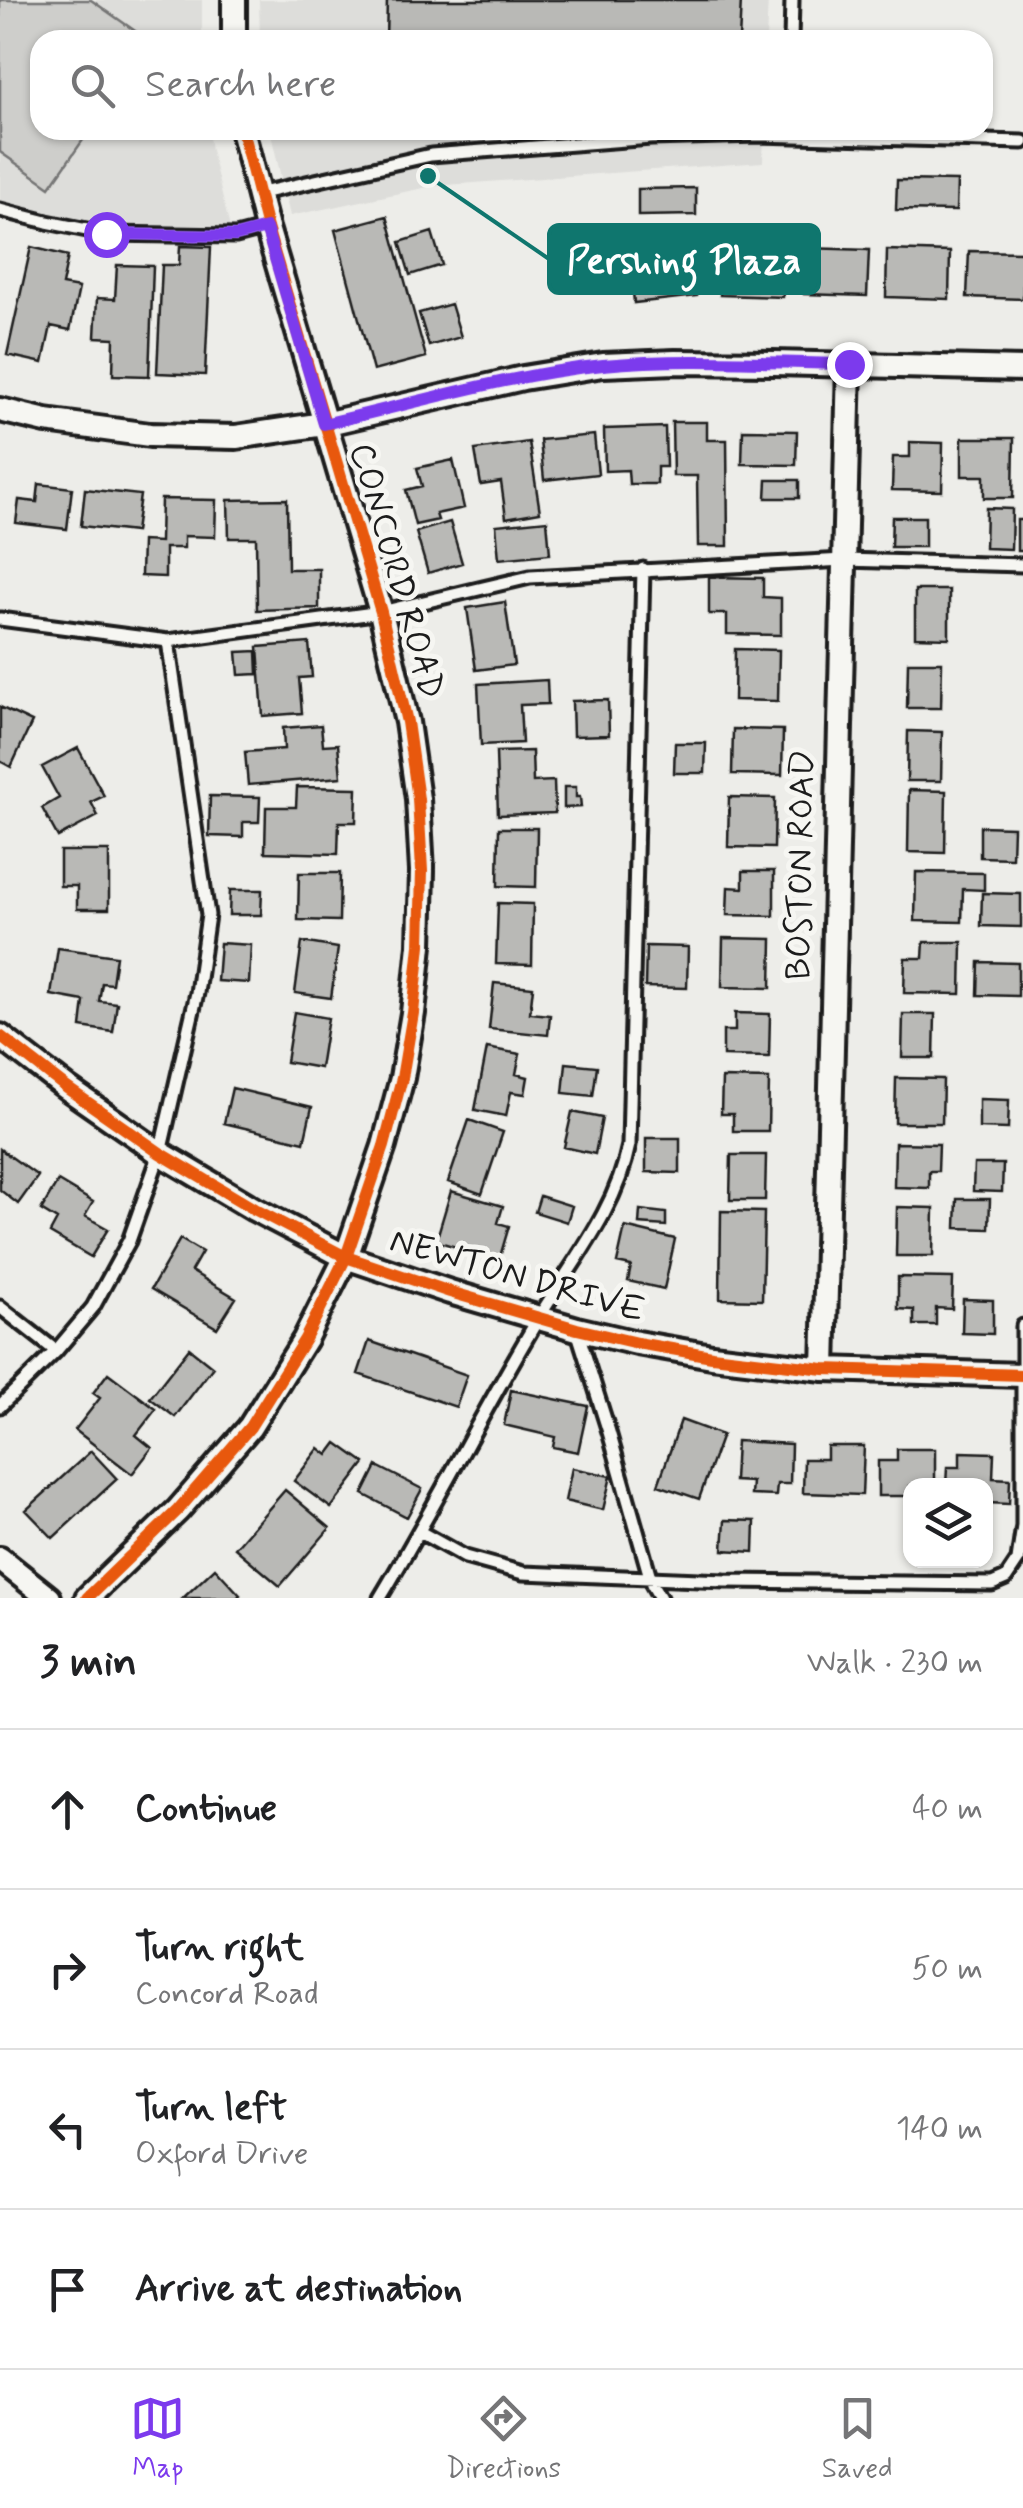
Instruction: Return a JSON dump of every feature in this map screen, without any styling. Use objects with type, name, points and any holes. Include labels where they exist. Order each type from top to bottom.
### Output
[{"type":"street","points":[[234,0],[234,30]]},
{"type":"street","name":"CONCORD ROAD","points":[[88,1598],[178,1510],[250,1426],[306,1338],[346,1257],[384,1146],[402,1078],[420,945],[422,871],[408,722],[382,612],[266,228],[244,140]]},
{"type":"street","points":[[0,410],[46,421],[150,435],[236,437],[324,424],[523,378],[602,365],[675,362],[1023,369]]},
{"type":"street","name":"BOSTON ROAD","points":[[824,1369],[849,364]]},
{"type":"street","name":"NEWTON DRIVE","points":[[0,1036],[66,1088],[160,1153],[254,1209],[346,1257],[538,1320],[637,1344],[824,1369],[1022,1375]]},
{"type":"street","points":[[0,1559],[49,1598]]},
{"type":"lane","points":[[791,30],[792,0]]},
{"type":"lane","points":[[257,194],[431,156],[627,140]]},
{"type":"lane","points":[[971,140],[1023,142]]},
{"type":"lane","points":[[0,210],[106,234],[236,236],[266,228]]},
{"type":"lane","points":[[0,618],[168,641],[382,612],[530,577],[844,560],[1023,565]]},
{"type":"lane","points":[[380,1598],[538,1320],[604,1217],[624,1172],[629,1145],[643,570]]},
{"type":"lane","points":[[0,1406],[56,1352],[93,1307],[129,1241],[160,1153],[197,994],[208,915],[168,641]]},
{"type":"lane","points":[[0,1307],[56,1352]]},
{"type":"lane","points":[[420,1532],[465,1557],[523,1573],[725,1581],[992,1584],[1006,1578],[1018,1560],[1022,1526],[1023,1326]]},
{"type":"lane","points":[[577,1329],[650,1577],[660,1598]]},
{"type":"shaded area","points":[[0,0],[202,0],[202,30],[30,30],[30,140],[210,140],[230,228],[122,229],[0,200]]},
{"type":"shaded area","points":[[0,0],[91,0],[134,30],[30,30],[30,140],[83,140],[50,187],[0,152]]},
{"type":"shaded area","points":[[259,0],[768,0],[766,30],[260,30]]},
{"type":"shaded area","points":[[272,140],[764,140],[763,162],[433,186],[290,216]]},
{"type":"building","points":[[387,0],[741,0],[740,30],[386,30]]},
{"type":"building","points":[[897,180],[957,181],[956,211],[896,210]]},
{"type":"building","points":[[696,188],[696,215],[638,216],[638,189]]},
{"type":"building","points":[[387,216],[426,357],[373,371],[335,230]]},
{"type":"building","points":[[432,232],[442,265],[410,275],[400,242]]},
{"type":"building","points":[[180,246],[211,247],[205,375],[157,373],[162,265],[179,265]]},
{"type":"building","points":[[31,247],[68,256],[62,285],[79,288],[70,330],[51,326],[43,363],[7,355]]},
{"type":"building","points":[[806,248],[869,250],[867,296],[804,294]]},
{"type":"building","points":[[721,249],[785,251],[783,297],[720,295]]},
{"type":"building","points":[[692,250],[697,296],[634,303],[630,256]]},
{"type":"building","points":[[887,250],[950,252],[949,299],[886,297]]},
{"type":"building","points":[[969,251],[1023,252],[1023,299],[967,297]]},
{"type":"building","points":[[117,265],[153,266],[149,376],[113,375],[114,338],[95,337],[97,298],[115,299]]},
{"type":"building","points":[[451,304],[461,337],[429,346],[419,313]]},
{"type":"building","points":[[672,422],[707,422],[707,440],[727,440],[728,546],[698,546],[697,476],[673,476]]},
{"type":"building","points":[[665,427],[666,467],[657,467],[657,484],[629,484],[628,470],[605,471],[604,429]]},
{"type":"building","points":[[743,430],[797,431],[796,465],[742,464]]},
{"type":"building","points":[[594,435],[598,474],[544,480],[540,440]]},
{"type":"building","points":[[962,438],[1014,438],[1013,498],[984,498],[984,476],[962,476]]},
{"type":"building","points":[[529,442],[540,512],[506,518],[501,482],[481,485],[475,450]]},
{"type":"building","points":[[910,442],[943,443],[942,491],[892,490],[893,457],[910,457]]},
{"type":"building","points":[[453,460],[464,508],[436,514],[438,520],[415,525],[406,490],[422,486],[417,468]]},
{"type":"building","points":[[767,480],[799,480],[799,498],[766,498]]},
{"type":"building","points":[[39,484],[72,488],[67,529],[16,523],[19,500],[37,502]]},
{"type":"building","points":[[85,489],[140,495],[135,532],[81,526]]},
{"type":"building","points":[[161,499],[216,500],[215,537],[184,536],[184,548],[165,548],[165,577],[141,576],[142,541],[160,542]]},
{"type":"building","points":[[287,499],[288,569],[319,569],[319,608],[257,610],[256,538],[229,538],[228,500]]},
{"type":"building","points":[[986,508],[1012,509],[1011,549],[985,548]]},
{"type":"building","points":[[892,517],[925,517],[925,547],[891,547]]},
{"type":"building","points":[[547,520],[550,554],[499,559],[496,525]]},
{"type":"building","points":[[1017,520],[1023,520],[1023,551],[1017,551]]},
{"type":"building","points":[[450,522],[462,563],[428,573],[416,532]]},
{"type":"building","points":[[709,577],[763,578],[763,597],[781,598],[781,635],[727,634],[727,614],[709,614]]},
{"type":"building","points":[[915,590],[949,590],[949,638],[915,637]]},
{"type":"building","points":[[505,602],[514,665],[476,670],[467,608]]},
{"type":"building","points":[[309,643],[312,677],[299,678],[302,713],[263,716],[258,647]]},
{"type":"building","points":[[735,649],[779,650],[778,701],[734,700]]},
{"type":"building","points":[[257,651],[258,674],[239,675],[237,652]]},
{"type":"building","points":[[908,662],[942,662],[941,708],[907,708]]},
{"type":"building","points":[[547,680],[548,704],[520,705],[522,743],[481,745],[478,684]]},
{"type":"building","points":[[608,700],[609,735],[573,736],[572,701]]},
{"type":"building","points":[[0,707],[32,722],[11,767],[0,761]]},
{"type":"building","points":[[321,725],[323,745],[338,744],[341,777],[248,785],[245,752],[284,749],[283,728]]},
{"type":"building","points":[[733,729],[783,730],[782,775],[732,774]]},
{"type":"building","points":[[908,731],[942,732],[941,781],[907,781]]},
{"type":"building","points":[[675,743],[706,743],[705,773],[674,773]]},
{"type":"building","points":[[78,748],[104,796],[91,802],[98,816],[58,837],[42,808],[59,798],[42,767]]},
{"type":"building","points":[[532,751],[533,782],[554,781],[555,813],[498,815],[496,752]]},
{"type":"building","points":[[297,787],[357,788],[356,822],[339,822],[338,854],[265,852],[266,807],[296,807]]},
{"type":"building","points":[[564,787],[576,787],[581,807],[564,808]]},
{"type":"building","points":[[909,790],[946,791],[945,853],[908,852]]},
{"type":"building","points":[[210,796],[260,797],[259,822],[243,822],[243,837],[209,836]]},
{"type":"building","points":[[729,797],[775,798],[774,848],[728,847]]},
{"type":"building","points":[[980,826],[1013,827],[1012,858],[980,857]]},
{"type":"building","points":[[499,828],[537,828],[536,887],[498,886]]},
{"type":"building","points":[[60,851],[109,851],[109,909],[77,909],[77,886],[60,886]]},
{"type":"building","points":[[743,871],[774,871],[774,916],[727,915],[728,887],[743,888]]},
{"type":"building","points":[[916,872],[984,873],[984,890],[963,889],[962,922],[915,921]]},
{"type":"building","points":[[299,873],[340,873],[339,921],[298,920]]},
{"type":"building","points":[[230,890],[262,890],[261,915],[229,915]]},
{"type":"building","points":[[982,893],[1021,894],[1021,927],[981,926]]},
{"type":"building","points":[[498,903],[533,904],[532,965],[496,964]]},
{"type":"building","points":[[723,938],[772,939],[771,988],[722,987]]},
{"type":"building","points":[[302,942],[338,948],[331,998],[295,993]]},
{"type":"building","points":[[924,942],[962,942],[961,994],[904,993],[905,958],[923,958]]},
{"type":"building","points":[[220,943],[251,945],[249,983],[217,981]]},
{"type":"building","points":[[646,946],[688,947],[687,988],[645,987]]},
{"type":"building","points":[[58,948],[116,956],[112,984],[102,983],[99,1001],[117,1003],[113,1032],[81,1027],[84,1001],[51,995]]},
{"type":"building","points":[[979,962],[1018,963],[1018,996],[978,995]]},
{"type":"building","points":[[494,983],[533,987],[530,1013],[550,1015],[548,1035],[489,1029]]},
{"type":"building","points":[[294,1012],[328,1018],[320,1068],[286,1062]]},
{"type":"building","points":[[735,1013],[770,1014],[769,1057],[723,1056],[723,1031],[735,1031]]},
{"type":"building","points":[[903,1014],[935,1014],[934,1058],[902,1058]]},
{"type":"building","points":[[487,1048],[520,1054],[516,1074],[528,1077],[525,1094],[511,1092],[506,1116],[475,1110]]},
{"type":"building","points":[[566,1063],[597,1066],[593,1096],[563,1093]]},
{"type":"building","points":[[722,1078],[769,1079],[768,1131],[733,1131],[733,1114],[721,1114]]},
{"type":"building","points":[[896,1078],[943,1079],[942,1123],[895,1123]]},
{"type":"building","points":[[232,1088],[312,1107],[304,1142],[224,1123]]},
{"type":"building","points":[[979,1099],[1009,1100],[1008,1129],[979,1128]]},
{"type":"building","points":[[572,1112],[602,1118],[595,1154],[564,1147]]},
{"type":"building","points":[[469,1120],[503,1132],[482,1194],[448,1182]]},
{"type":"building","points":[[646,1138],[680,1138],[680,1173],[646,1172]]},
{"type":"building","points":[[895,1143],[939,1144],[938,1171],[929,1171],[929,1188],[894,1187]]},
{"type":"building","points":[[0,1149],[38,1176],[18,1204],[0,1190]]},
{"type":"building","points":[[731,1155],[766,1155],[765,1200],[730,1200]]},
{"type":"building","points":[[974,1164],[1003,1164],[1002,1192],[973,1191]]},
{"type":"building","points":[[58,1181],[93,1202],[85,1216],[108,1229],[91,1257],[50,1233],[57,1220],[41,1210]]},
{"type":"building","points":[[451,1191],[503,1206],[498,1223],[509,1226],[499,1260],[436,1241]]},
{"type":"building","points":[[540,1196],[572,1206],[567,1222],[535,1212]]},
{"type":"building","points":[[957,1199],[990,1199],[989,1229],[956,1228]]},
{"type":"building","points":[[897,1207],[934,1208],[933,1256],[896,1256]]},
{"type":"building","points":[[640,1210],[666,1213],[666,1226],[639,1224]]},
{"type":"building","points":[[721,1211],[764,1212],[762,1300],[720,1299]]},
{"type":"building","points":[[625,1227],[675,1239],[664,1289],[628,1281],[631,1266],[617,1263]]},
{"type":"building","points":[[180,1239],[202,1252],[191,1271],[236,1298],[217,1328],[151,1289]]},
{"type":"building","points":[[898,1277],[953,1278],[952,1309],[936,1308],[936,1325],[914,1325],[914,1310],[898,1309]]},
{"type":"building","points":[[963,1299],[993,1300],[993,1334],[962,1333]]},
{"type":"building","points":[[369,1341],[467,1375],[456,1407],[358,1374]]},
{"type":"building","points":[[189,1348],[213,1367],[175,1417],[150,1398]]},
{"type":"building","points":[[108,1373],[156,1409],[136,1435],[152,1448],[132,1474],[75,1430],[100,1398],[93,1393]]},
{"type":"building","points":[[511,1390],[588,1406],[578,1452],[553,1447],[555,1437],[504,1425]]},
{"type":"building","points":[[681,1420],[722,1435],[699,1499],[658,1485]]},
{"type":"building","points":[[736,1441],[791,1444],[790,1484],[777,1484],[776,1496],[751,1495],[752,1482],[734,1481]]},
{"type":"building","points":[[337,1443],[365,1463],[331,1508],[294,1481],[319,1448],[328,1455]]},
{"type":"building","points":[[827,1446],[864,1446],[862,1495],[803,1493],[804,1459],[827,1459]]},
{"type":"building","points":[[897,1449],[935,1449],[935,1478],[903,1478],[903,1496],[878,1496],[878,1461],[897,1461]]},
{"type":"building","points":[[91,1451],[117,1479],[53,1538],[26,1510]]},
{"type":"building","points":[[960,1452],[994,1453],[993,1478],[946,1478],[947,1467],[960,1467]]},
{"type":"building","points":[[377,1466],[422,1489],[407,1517],[363,1494]]},
{"type":"building","points":[[572,1468],[611,1476],[603,1510],[565,1501]]},
{"type":"building","points":[[993,1478],[1010,1479],[1009,1504],[993,1503]]},
{"type":"building","points":[[285,1490],[330,1528],[280,1586],[235,1548]]},
{"type":"building","points":[[725,1520],[755,1521],[754,1552],[723,1550]]},
{"type":"building","points":[[215,1568],[240,1595],[237,1598],[183,1598]]},
{"type":"cycle path","points":[[87,1598],[178,1510],[250,1427],[305,1339],[346,1257],[384,1146],[402,1078],[413,1013],[422,871],[418,799],[407,722],[381,612],[245,140]]},
{"type":"cycle path","points":[[0,1036],[160,1153],[254,1209],[346,1257],[450,1292],[577,1329],[712,1356],[824,1369],[1023,1375]]},
{"type":"place","name":"Pershing Plaza","points":[[428,176]]},
{"type":"route","points":[[106,234],[236,236],[266,228],[324,424],[523,378],[602,365],[849,364]]}]
